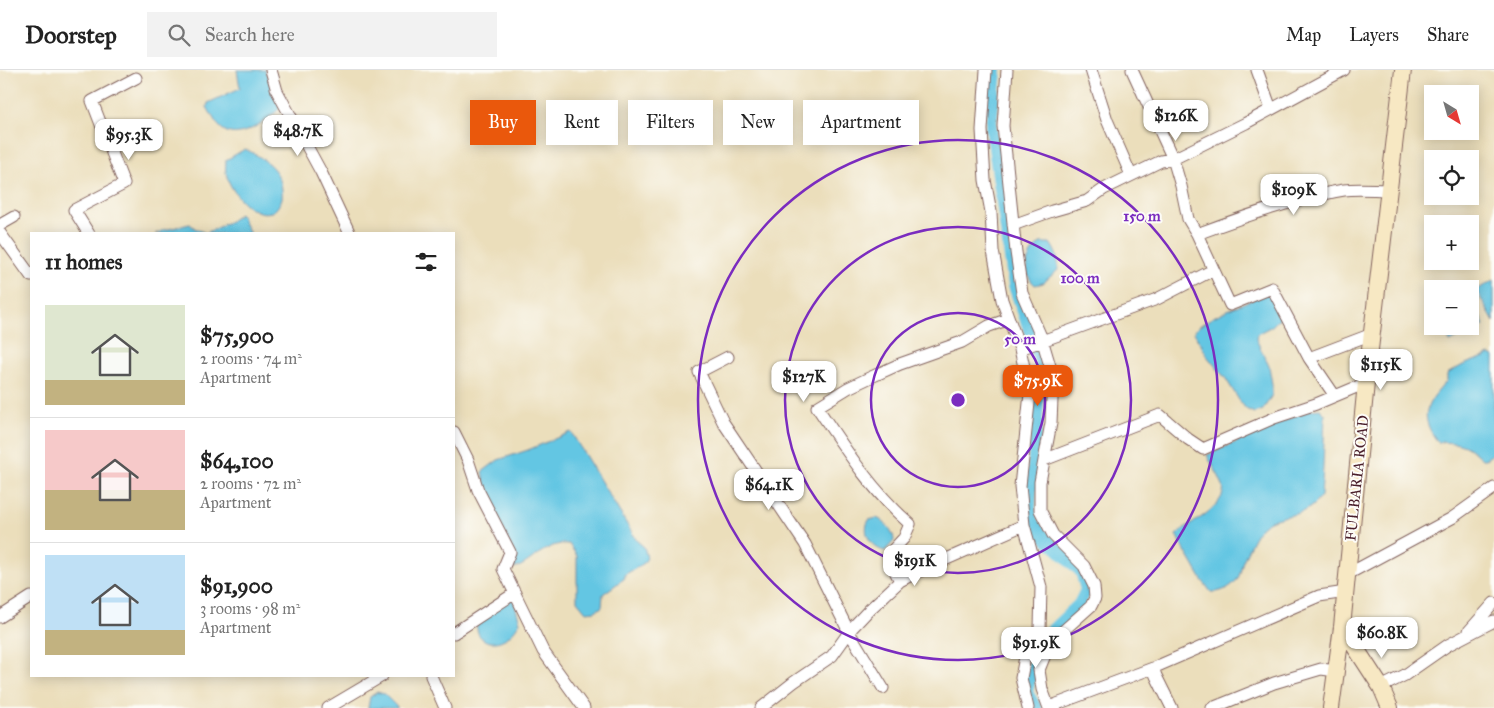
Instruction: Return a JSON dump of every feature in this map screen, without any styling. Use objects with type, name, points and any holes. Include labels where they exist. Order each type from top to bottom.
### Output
[{"type":"main road","name":"FULBARIA ROAD","points":[[1331,708],[1346,592],[1366,383],[1403,70]]},
{"type":"main road","points":[[1342,627],[1381,687],[1390,708]]},
{"type":"street","points":[[271,70],[277,91],[321,172],[349,232]]},
{"type":"street","points":[[986,70],[982,130],[985,180],[991,212],[994,259],[1002,300],[1020,349],[1030,394],[1020,486],[1024,524],[1041,588],[1040,629],[1027,646],[1021,678],[1028,708]]},
{"type":"street","points":[[1007,70],[1003,126],[1022,293],[1043,341],[1053,376],[1051,423],[1040,482],[1040,510],[1053,535],[1087,571],[1094,586],[1094,598],[1091,606],[1063,631],[1047,650],[1039,670],[1042,689],[1049,707],[1153,668],[1319,596],[1346,592]]},
{"type":"street","points":[[1091,70],[1107,120],[1131,175]]},
{"type":"street","points":[[1132,70],[1172,159],[1181,186],[1188,219],[1197,234],[1230,305],[1272,288],[1309,358],[1335,396]]},
{"type":"street","points":[[1257,70],[1271,109]]},
{"type":"street","points":[[1013,225],[1087,201],[1104,189],[1131,175],[1172,159],[1344,70]]},
{"type":"street","points":[[88,232],[74,210],[124,184],[92,101],[136,78]]},
{"type":"street","points":[[1197,234],[1297,202],[1345,190],[1390,190]]},
{"type":"street","points":[[0,225],[14,217]]},
{"type":"street","points":[[0,233],[30,275]]},
{"type":"street","points":[[1020,349],[1157,299],[1213,270]]},
{"type":"street","points":[[900,581],[889,554],[904,538],[910,524],[882,497],[858,468],[817,407],[869,378],[900,364],[962,342],[989,326],[1009,319]]},
{"type":"street","points":[[1309,358],[1372,334]]},
{"type":"street","points":[[728,357],[699,372],[723,422],[805,544],[849,632],[883,688]]},
{"type":"street","points":[[1044,460],[1160,415],[1203,449],[1274,418],[1366,383]]},
{"type":"street","points":[[455,434],[468,460],[478,490],[510,552],[503,569],[543,651],[584,708]]},
{"type":"street","points":[[1348,574],[1452,518],[1494,488]]},
{"type":"street","points":[[761,708],[832,656],[849,632],[900,581],[1024,524]]},
{"type":"street","points":[[455,630],[515,594]]},
{"type":"street","points":[[0,616],[30,598]]},
{"type":"street","points":[[1467,634],[1494,603]]},
{"type":"street","points":[[1381,687],[1405,676],[1448,644],[1494,621]]},
{"type":"street","points":[[1153,668],[1172,708]]},
{"type":"street","points":[[1212,708],[1274,683],[1322,669],[1336,671]]},
{"type":"street","points":[[328,708],[380,677]]},
{"type":"street","points":[[432,677],[445,708]]},
{"type":"water","points":[[237,70],[265,70],[280,108],[255,127],[240,133],[233,133],[220,128],[207,107],[208,103],[240,88]]},
{"type":"water","points":[[245,149],[264,160],[278,176],[281,183],[282,198],[273,211],[263,213],[256,211],[242,201],[231,186],[226,169],[226,160]]},
{"type":"water","points":[[240,214],[249,232],[208,232]]},
{"type":"water","points":[[190,224],[204,232],[160,232]]},
{"type":"water","points":[[1040,243],[1050,243],[1052,246],[1057,259],[1058,270],[1043,283],[1035,285],[1030,280],[1027,263]]},
{"type":"water","points":[[1494,280],[1494,322],[1479,295],[1479,288]]},
{"type":"water","points":[[1270,292],[1280,318],[1272,326],[1257,334],[1256,339],[1269,366],[1272,395],[1263,410],[1254,413],[1246,409],[1239,400],[1226,379],[1207,356],[1194,332],[1217,315]]},
{"type":"water","points":[[1479,313],[1484,325],[1479,328]]},
{"type":"water","points":[[1447,335],[1464,335],[1450,342]]},
{"type":"water","points":[[1490,355],[1494,357],[1494,453],[1486,459],[1482,459],[1462,445],[1438,442],[1432,433],[1426,417],[1427,410],[1434,396],[1447,381],[1447,374],[1463,365]]},
{"type":"water","points":[[1320,409],[1325,414],[1321,496],[1306,510],[1272,520],[1265,524],[1252,541],[1237,580],[1223,590],[1211,592],[1176,535],[1214,507],[1223,493],[1222,482],[1207,455],[1309,410]]},
{"type":"water","points":[[571,432],[637,541],[644,547],[647,558],[643,564],[624,575],[625,578],[603,594],[602,607],[595,611],[586,612],[577,601],[577,556],[569,544],[559,544],[550,547],[521,566],[514,569],[506,569],[509,561],[499,521],[482,472],[498,460]]},
{"type":"water","points":[[877,518],[889,527],[894,537],[894,541],[885,551],[876,547],[867,535],[866,530],[869,520]]},
{"type":"water","points":[[513,598],[520,622],[515,629],[511,634],[499,641],[493,642],[482,639],[477,629],[477,622]]},
{"type":"water","points":[[377,692],[384,694],[398,708],[368,708],[370,697]]},
{"type":"waterway","points":[[996,70],[991,127],[1014,286],[1041,364],[1030,508],[1032,521],[1044,536],[1081,572],[1086,590],[1079,604],[1040,641],[1027,692],[1036,708]]}]
